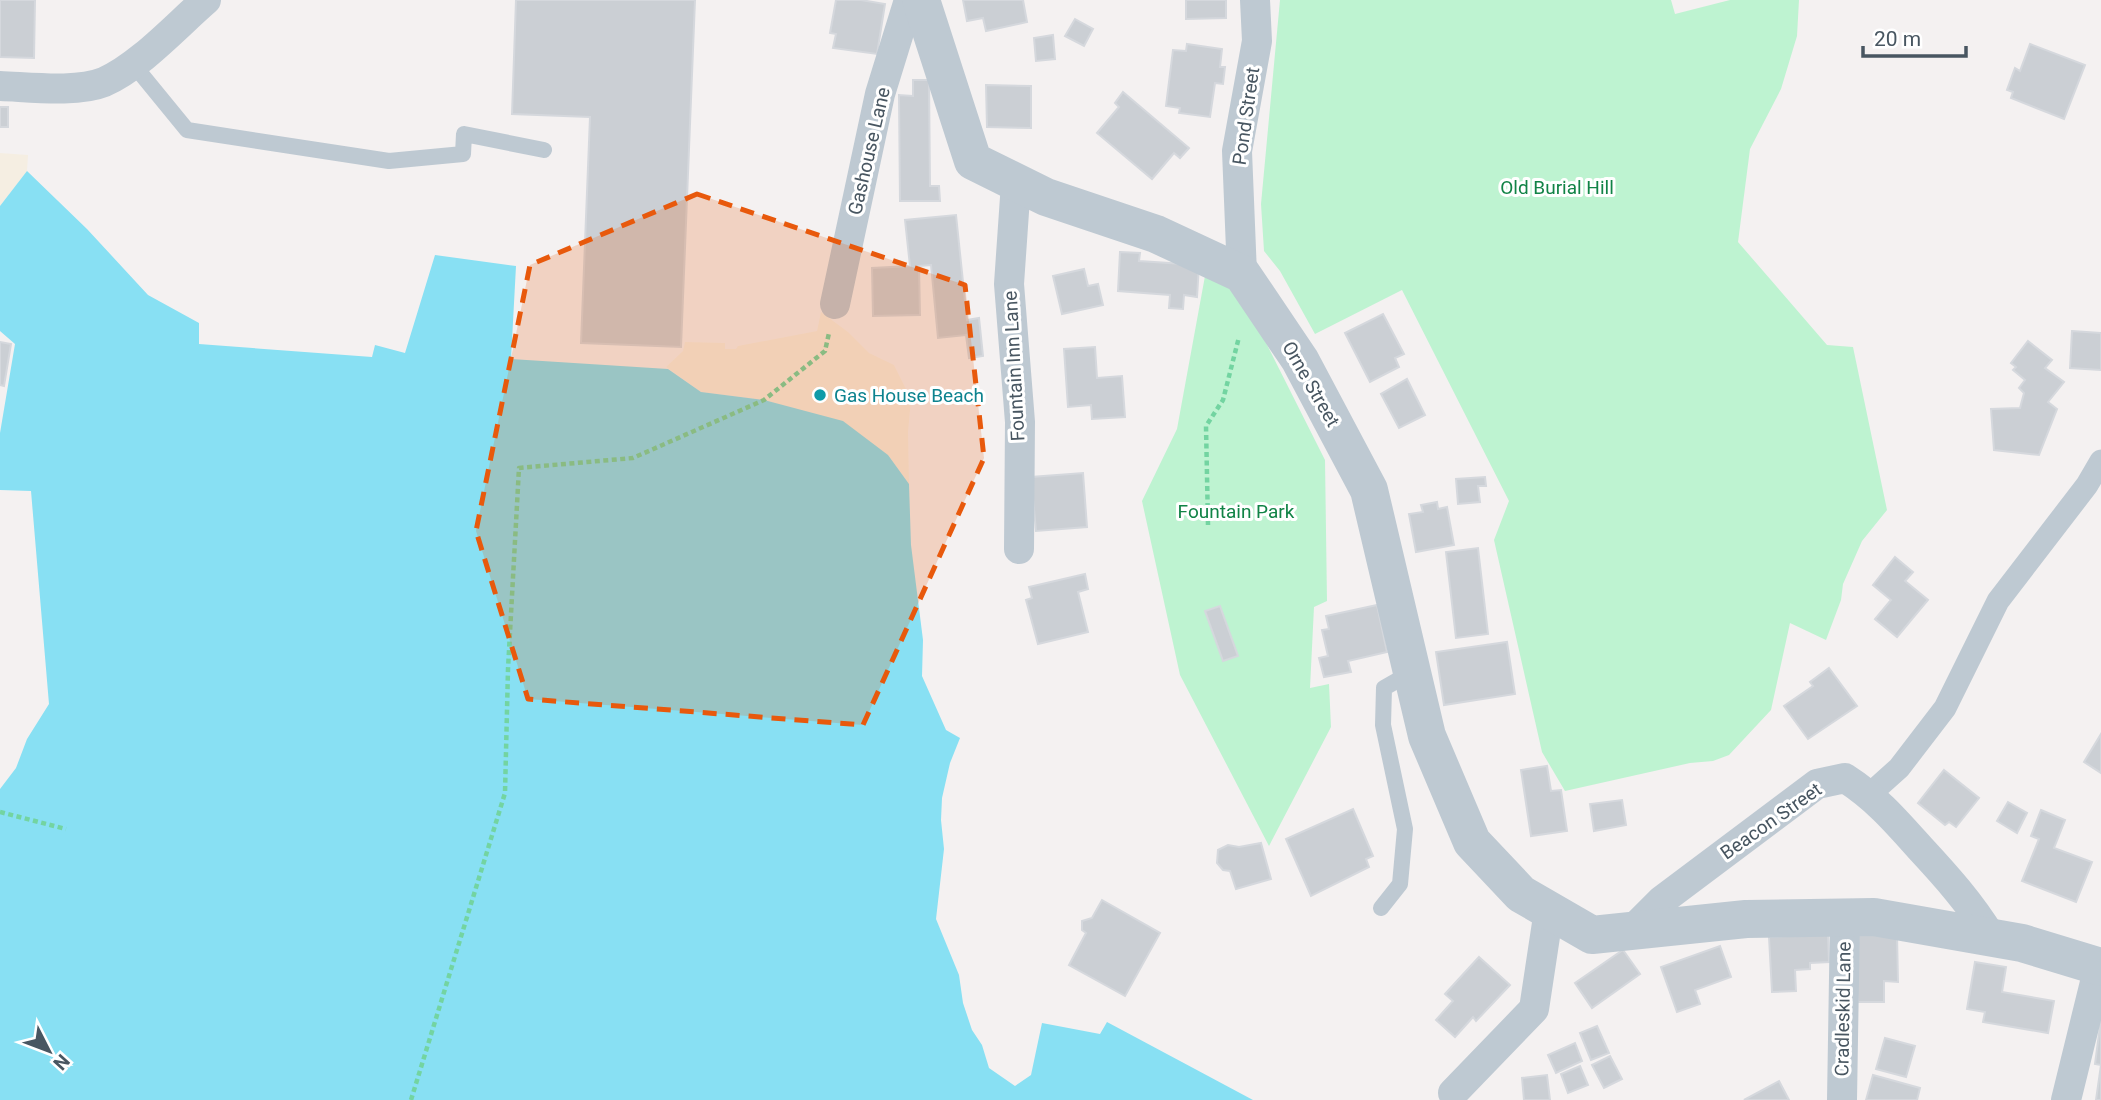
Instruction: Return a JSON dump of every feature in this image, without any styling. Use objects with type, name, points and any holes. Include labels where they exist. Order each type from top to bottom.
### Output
[{"type":"street","points":[[0,86],[72,87],[102,82],[133,64],[206,0]]},
{"type":"street","name":"Gashouse Lane","points":[[835,304],[880,94],[909,0]]},
{"type":"street","points":[[921,0],[973,162],[1046,197],[1156,234],[1247,281]]},
{"type":"street","name":"Pond Street","points":[[1247,281],[1237,150],[1256,41],[1255,0]]},
{"type":"street","name":"Fountain Inn Lane","points":[[1016,183],[1009,284],[1020,422],[1019,549]]},
{"type":"street","name":"Orne Street","points":[[1247,281],[1300,360],[1369,490],[1427,736],[1472,842],[1521,894],[1549,910]]},
{"type":"street","points":[[1870,794],[1899,768],[1945,708],[1998,601],[2087,485],[2101,461]]},
{"type":"street","name":"Beacon Street","points":[[1631,931],[1661,901],[1817,785],[1844,778],[1870,794],[1973,907],[1991,937]]},
{"type":"street","points":[[1453,1093],[1534,1009],[1549,910],[1592,935],[1746,919],[1874,916],[2022,943],[2100,966],[2066,1100]]},
{"type":"street","name":"Cradleskid Lane","points":[[1842,1100],[1845,917]]},
{"type":"lane","points":[[133,64],[187,130],[389,161],[463,154],[464,134],[544,150]]},
{"type":"lane","points":[[1381,908],[1400,884],[1405,829],[1383,725],[1384,688],[1412,672]]},
{"type":"path","points":[[1208,525],[1206,426],[1223,400],[1247,281]]},
{"type":"path","points":[[411,1100],[505,793],[508,669],[519,468],[633,458],[764,400],[825,351]]},
{"type":"path","points":[[0,812],[66,829]]},
{"type":"highlighted area","points":[[697,194],[965,285],[984,458],[863,725],[528,699],[476,531],[530,265]]},
{"type":"green space","name":"Old Burial Hill","points":[[1280,0],[1671,0],[1675,14],[1730,0],[1799,0],[1797,36],[1781,89],[1750,149],[1738,242],[1827,345],[1853,347],[1887,510],[1862,541],[1843,584],[1841,600],[1826,640],[1790,623],[1771,710],[1729,755],[1713,761],[1690,763],[1565,791],[1542,752],[1494,540],[1509,501],[1402,290],[1315,334],[1280,271],[1264,251],[1261,204]]},
{"type":"green space","name":"Fountain Park","points":[[1205,276],[1225,284],[1253,317],[1325,460],[1327,601],[1314,607],[1310,688],[1329,684],[1331,727],[1269,846],[1180,675],[1142,501],[1177,429]]},
{"type":"sand","points":[[0,153],[28,155],[27,171],[0,206]]},
{"type":"sand","name":"Gas House Beach","points":[[821,312],[848,332],[869,353],[894,365],[911,399],[908,432],[909,484],[888,455],[764,400],[701,392],[666,367],[683,351],[685,342],[725,343],[725,349],[736,349],[738,346],[817,331]]},
{"type":"water","points":[[27,171],[87,229],[148,295],[199,323],[199,344],[372,357],[375,345],[405,353],[435,255],[516,266],[511,359],[668,369],[701,392],[764,400],[843,421],[888,455],[909,484],[911,545],[923,640],[922,676],[946,730],[960,738],[950,763],[942,798],[944,849],[936,919],[959,975],[963,1003],[972,1030],[982,1045],[989,1068],[1015,1086],[1031,1075],[1042,1023],[1100,1034],[1107,1022],[1253,1100],[0,1100],[0,789],[16,768],[27,739],[49,704],[31,491],[0,490],[0,433],[15,344],[0,331],[0,206]]},
{"type":"building","points":[[0,0],[35,0],[34,58],[0,57]]},
{"type":"building","points":[[516,0],[695,0],[681,347],[581,343],[590,117],[512,114]]},
{"type":"building","points":[[836,0],[885,4],[877,54],[833,48],[836,34],[830,33]]},
{"type":"building","points":[[963,0],[1023,0],[1027,22],[986,31],[983,18],[967,21]]},
{"type":"building","points":[[1186,0],[1226,0],[1226,18],[1186,19]]},
{"type":"building","points":[[1075,19],[1093,29],[1084,46],[1065,36]]},
{"type":"building","points":[[1053,35],[1055,59],[1036,61],[1034,38]]},
{"type":"building","points":[[1187,44],[1222,49],[1220,67],[1225,67],[1223,84],[1215,83],[1210,117],[1179,113],[1180,108],[1166,106],[1173,50],[1186,51]]},
{"type":"building","points":[[2030,44],[2085,65],[2064,119],[2011,98],[2013,92],[2007,90],[2015,68],[2020,71]]},
{"type":"building","points":[[913,80],[929,80],[930,186],[939,186],[940,201],[900,201],[899,95],[913,96]]},
{"type":"building","points":[[986,85],[1031,86],[1031,128],[987,127]]},
{"type":"building","points":[[1123,92],[1189,148],[1180,158],[1174,153],[1152,179],[1097,133],[1119,107],[1115,103]]},
{"type":"building","points":[[0,107],[8,107],[8,127],[0,127]]},
{"type":"building","points":[[956,215],[967,320],[979,318],[983,356],[969,358],[966,335],[938,338],[931,265],[919,266],[920,315],[873,316],[872,268],[910,266],[905,220]]},
{"type":"building","points":[[1120,252],[1140,253],[1139,261],[1199,265],[1197,297],[1184,295],[1183,309],[1169,308],[1170,295],[1118,291]]},
{"type":"building","points":[[1084,269],[1088,286],[1098,284],[1103,305],[1062,314],[1053,276]]},
{"type":"building","points":[[1383,314],[1404,354],[1395,358],[1399,367],[1370,382],[1345,333]]},
{"type":"building","points":[[2072,331],[2101,333],[2101,370],[2070,368]]},
{"type":"building","points":[[2028,341],[2052,360],[2045,368],[2064,382],[2048,402],[2057,409],[2039,455],[1994,450],[1991,409],[2020,408],[2024,393],[2019,388],[2025,380],[2013,370],[2016,367],[2011,363]]},
{"type":"building","points":[[0,342],[11,344],[4,386],[0,385]]},
{"type":"building","points":[[1095,347],[1097,378],[1122,376],[1125,417],[1092,419],[1091,405],[1068,407],[1064,349]]},
{"type":"building","points":[[1407,379],[1425,415],[1399,428],[1381,394]]},
{"type":"building","points":[[1083,473],[1087,527],[1036,531],[1031,477]]},
{"type":"building","points":[[1485,477],[1486,486],[1478,486],[1480,502],[1458,504],[1456,479]]},
{"type":"building","points":[[1437,502],[1438,509],[1447,507],[1454,545],[1416,552],[1409,514],[1423,512],[1421,505]]},
{"type":"building","points":[[1478,548],[1488,634],[1456,638],[1446,552]]},
{"type":"building","points":[[1895,557],[1913,572],[1905,581],[1928,600],[1897,637],[1875,619],[1891,600],[1873,585]]},
{"type":"building","points":[[1085,574],[1088,589],[1078,592],[1088,632],[1038,644],[1026,600],[1032,598],[1029,587]]},
{"type":"building","points":[[1377,605],[1387,652],[1348,661],[1351,672],[1324,677],[1319,658],[1328,656],[1322,630],[1329,629],[1326,616]]},
{"type":"building","points":[[1220,606],[1238,656],[1223,661],[1205,611]]},
{"type":"building","points":[[1507,642],[1515,694],[1444,705],[1436,652]]},
{"type":"building","points":[[1829,668],[1857,706],[1808,739],[1784,706],[1813,686],[1810,682]]},
{"type":"building","points":[[2101,734],[2101,773],[2084,762]]},
{"type":"building","points":[[1547,766],[1551,791],[1561,790],[1567,831],[1531,836],[1521,770]]},
{"type":"building","points":[[1944,770],[1979,798],[1956,827],[1949,822],[1945,825],[1918,803]]},
{"type":"building","points":[[1622,800],[1626,825],[1594,831],[1590,804]]},
{"type":"building","points":[[2008,802],[2027,813],[2017,833],[1997,821]]},
{"type":"building","points":[[1353,809],[1373,856],[1366,859],[1369,867],[1311,896],[1286,839]]},
{"type":"building","points":[[2041,810],[2065,820],[2054,848],[2092,862],[2076,902],[2022,881],[2039,839],[2031,836]]},
{"type":"building","points":[[1261,843],[1271,879],[1236,889],[1230,871],[1223,870],[1217,863],[1218,850],[1228,845],[1239,847]]},
{"type":"building","points":[[1102,900],[1160,933],[1125,996],[1069,965],[1086,933],[1082,930],[1082,921],[1092,918]]},
{"type":"building","points":[[1828,934],[1829,962],[1810,963],[1810,969],[1795,970],[1796,991],[1772,992],[1769,937]]},
{"type":"building","points":[[1852,935],[1897,935],[1898,982],[1884,981],[1884,1002],[1858,1002]]},
{"type":"building","points":[[1720,946],[1731,977],[1695,990],[1700,1004],[1677,1012],[1661,967]]},
{"type":"building","points":[[1623,950],[1640,974],[1592,1008],[1575,983]]},
{"type":"building","points":[[1479,957],[1510,985],[1476,1021],[1473,1017],[1455,1037],[1436,1020],[1453,1001],[1445,994]]},
{"type":"building","points":[[1975,962],[2006,967],[2002,992],[2054,1001],[2048,1033],[1983,1022],[1985,1012],[1967,1009]]},
{"type":"building","points":[[2101,1019],[2101,1065],[2095,1064]]},
{"type":"building","points":[[1597,1026],[1609,1053],[1591,1060],[1580,1033]]},
{"type":"building","points":[[1885,1038],[1915,1046],[1906,1077],[1876,1069]]},
{"type":"building","points":[[1575,1043],[1582,1061],[1556,1073],[1548,1055]]},
{"type":"building","points":[[1610,1056],[1622,1079],[1604,1088],[1592,1065]]},
{"type":"building","points":[[2101,1065],[2101,1100],[2096,1100]]},
{"type":"building","points":[[1580,1066],[1588,1085],[1568,1093],[1561,1074]]},
{"type":"building","points":[[1547,1075],[1550,1100],[1524,1100],[1522,1078]]},
{"type":"building","points":[[1873,1075],[1920,1088],[1917,1100],[1866,1100]]},
{"type":"building","points":[[1779,1081],[1789,1100],[1744,1100]]},
{"type":"place","name":"Gas House Beach","points":[[820,395]]}]
